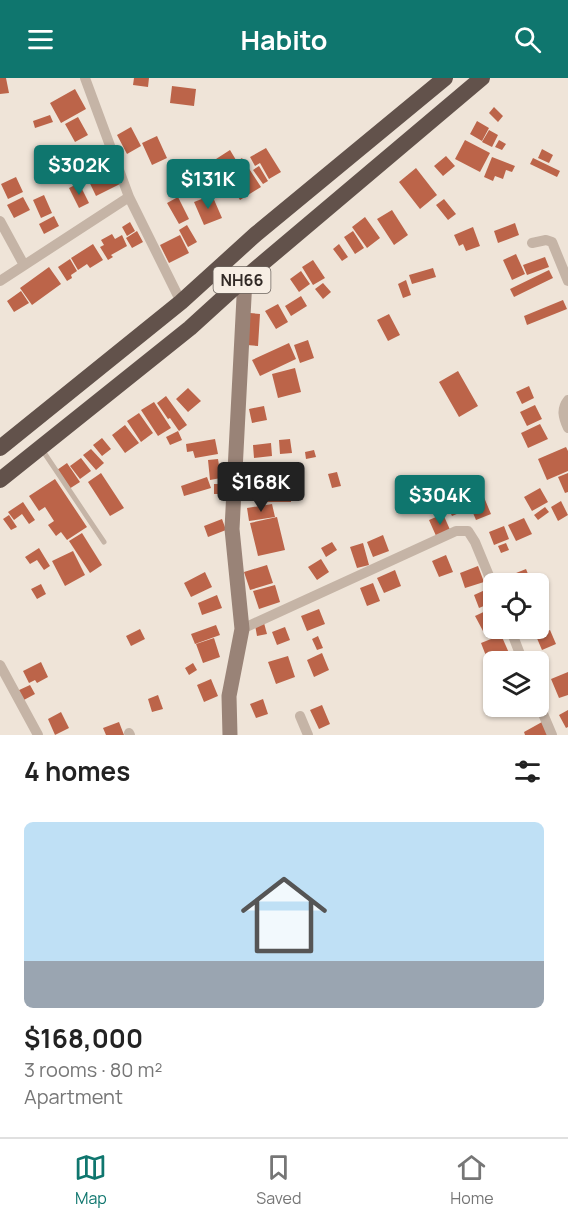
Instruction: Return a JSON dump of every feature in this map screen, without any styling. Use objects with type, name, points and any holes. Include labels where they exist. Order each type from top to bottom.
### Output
[{"type":"highway","name":"NH66","points":[[0,448],[181,302],[256,234],[445,78]]},
{"type":"highway","name":"NH66","points":[[0,480],[190,328],[245,278],[482,78]]},
{"type":"main road","points":[[230,735],[229,696],[242,629],[232,529],[245,278]]},
{"type":"street","points":[[85,78],[129,197],[181,302]]},
{"type":"street","points":[[0,280],[129,197]]},
{"type":"street","points":[[0,221],[24,265]]},
{"type":"street","points":[[532,243],[546,240],[552,242],[568,281]]},
{"type":"street","points":[[568,400],[564,406],[563,416],[568,428]]},
{"type":"street","points":[[242,629],[456,531],[468,531],[488,573]]},
{"type":"street","points":[[0,665],[38,735]]},
{"type":"street","points":[[300,716],[308,735]]},
{"type":"street","points":[[544,717],[552,735]]},
{"type":"lane","points":[[40,447],[104,542]]},
{"type":"building","points":[[0,78],[6,78],[9,93],[0,94]]},
{"type":"building","points":[[134,78],[149,78],[148,87],[133,85]]},
{"type":"building","points":[[172,86],[196,89],[194,106],[170,103]]},
{"type":"building","points":[[75,89],[86,109],[61,123],[50,103]]},
{"type":"building","points":[[494,107],[503,116],[498,122],[489,113]]},
{"type":"building","points":[[50,115],[53,122],[35,128],[33,121]]},
{"type":"building","points":[[78,117],[88,135],[75,142],[65,124]]},
{"type":"building","points":[[477,121],[489,128],[482,141],[470,134]]},
{"type":"building","points":[[131,127],[141,146],[127,154],[117,135]]},
{"type":"building","points":[[489,130],[498,135],[492,147],[482,142]]},
{"type":"building","points":[[157,136],[167,158],[152,165],[142,143]]},
{"type":"building","points":[[465,140],[490,153],[480,172],[455,159]]},
{"type":"building","points":[[499,140],[506,144],[502,150],[495,147]]},
{"type":"building","points":[[57,147],[62,156],[51,162],[46,154]]},
{"type":"building","points":[[266,148],[281,172],[269,179],[260,163],[255,166],[250,157]]},
{"type":"building","points":[[542,149],[553,155],[549,163],[538,158]]},
{"type":"building","points":[[230,150],[236,160],[222,169],[216,159]]},
{"type":"building","points":[[108,154],[122,183],[96,196],[82,167]]},
{"type":"building","points":[[446,156],[455,166],[443,176],[434,166]]},
{"type":"building","points":[[492,157],[515,166],[512,172],[506,170],[503,179],[495,176],[493,181],[484,177]]},
{"type":"building","points":[[242,158],[261,187],[240,200],[222,171]]},
{"type":"building","points":[[533,158],[560,171],[557,177],[530,164]]},
{"type":"building","points":[[259,166],[268,181],[263,184],[253,170]]},
{"type":"building","points":[[416,168],[437,195],[420,209],[399,182]]},
{"type":"building","points":[[16,177],[23,192],[8,199],[1,184]]},
{"type":"building","points":[[79,183],[89,203],[79,208],[69,188]]},
{"type":"building","points":[[44,195],[52,213],[41,218],[33,200]]},
{"type":"building","points":[[212,195],[222,218],[204,225],[194,202]]},
{"type":"building","points":[[23,197],[30,210],[14,218],[7,205]]},
{"type":"building","points":[[178,197],[189,219],[179,224],[167,203]]},
{"type":"building","points":[[444,199],[456,214],[448,220],[436,205]]},
{"type":"building","points":[[392,210],[408,235],[394,245],[377,219]]},
{"type":"building","points":[[54,216],[59,226],[44,234],[39,224]]},
{"type":"building","points":[[365,217],[380,238],[367,248],[352,227]]},
{"type":"building","points":[[130,222],[135,231],[127,236],[122,227]]},
{"type":"building","points":[[515,223],[519,235],[498,243],[494,231]]},
{"type":"building","points":[[187,225],[197,242],[188,247],[179,230]]},
{"type":"building","points":[[473,227],[480,246],[466,251],[463,244],[459,246],[454,235]]},
{"type":"building","points":[[137,231],[143,242],[132,248],[126,238]]},
{"type":"building","points":[[353,231],[364,248],[355,254],[344,237]]},
{"type":"building","points":[[112,234],[115,239],[122,235],[127,246],[111,255],[113,257],[108,260],[100,247],[104,245],[101,240]]},
{"type":"building","points":[[180,235],[189,253],[169,263],[160,245]]},
{"type":"building","points":[[93,244],[103,260],[90,268],[87,264],[78,270],[71,258]]},
{"type":"building","points":[[339,244],[348,257],[342,261],[333,249]]},
{"type":"building","points":[[516,254],[525,274],[512,280],[503,260]]},
{"type":"building","points":[[545,257],[549,267],[527,275],[523,265]]},
{"type":"building","points":[[70,259],[77,271],[67,281],[58,267]]},
{"type":"building","points":[[313,260],[325,278],[313,285],[302,267]]},
{"type":"building","points":[[49,267],[61,284],[32,305],[20,288]]},
{"type":"building","points":[[433,268],[436,277],[412,284],[409,275]]},
{"type":"building","points":[[549,270],[553,278],[514,297],[510,289]]},
{"type":"building","points":[[301,271],[310,284],[299,292],[290,279]]},
{"type":"building","points":[[406,280],[411,295],[403,298],[398,284]]},
{"type":"building","points":[[323,283],[331,292],[323,299],[315,289]]},
{"type":"building","points":[[21,291],[29,303],[14,312],[7,301]]},
{"type":"building","points":[[301,296],[307,306],[291,316],[285,306]]},
{"type":"building","points":[[563,300],[567,309],[527,325],[524,316]]},
{"type":"building","points":[[278,304],[288,322],[276,329],[265,311]]},
{"type":"building","points":[[250,313],[260,314],[258,346],[247,345]]},
{"type":"building","points":[[389,314],[400,335],[388,341],[377,320]]},
{"type":"building","points":[[308,340],[314,358],[300,363],[294,345]]},
{"type":"building","points":[[289,343],[296,359],[260,376],[252,360]]},
{"type":"building","points":[[295,368],[301,392],[278,398],[272,374]]},
{"type":"building","points":[[458,371],[478,406],[459,417],[439,382]]},
{"type":"building","points":[[529,386],[534,398],[522,404],[516,392]]},
{"type":"building","points":[[188,388],[201,401],[188,412],[176,399]]},
{"type":"building","points":[[166,396],[187,425],[179,431],[157,403]]},
{"type":"building","points":[[154,402],[171,428],[158,436],[141,410]]},
{"type":"building","points":[[535,405],[542,419],[527,426],[520,412]]},
{"type":"building","points":[[264,406],[267,420],[252,423],[249,409]]},
{"type":"building","points":[[139,413],[153,433],[141,442],[127,421]]},
{"type":"building","points":[[540,424],[548,439],[528,448],[521,433]]},
{"type":"building","points":[[125,425],[139,443],[125,453],[112,435]]},
{"type":"building","points":[[178,431],[182,440],[170,445],[166,437]]},
{"type":"building","points":[[102,438],[111,449],[102,456],[93,445]]},
{"type":"building","points":[[215,439],[218,454],[195,458],[193,451],[187,452],[186,444]]},
{"type":"building","points":[[290,439],[292,453],[280,454],[279,440]]},
{"type":"building","points":[[271,443],[272,456],[254,458],[253,445]]},
{"type":"building","points":[[566,447],[568,471],[547,480],[538,459]]},
{"type":"building","points":[[91,449],[104,463],[96,470],[83,455]]},
{"type":"building","points":[[314,450],[316,457],[306,459],[305,452]]},
{"type":"building","points":[[81,458],[91,471],[80,479],[70,466]]},
{"type":"building","points":[[218,459],[221,478],[210,480],[208,460]]},
{"type":"building","points":[[67,463],[80,482],[69,489],[57,470]]},
{"type":"building","points":[[273,470],[284,470],[285,488],[274,488]]},
{"type":"building","points":[[257,472],[271,472],[271,487],[257,487]]},
{"type":"building","points":[[337,472],[341,486],[332,488],[328,474]]},
{"type":"building","points":[[101,473],[124,508],[110,516],[88,482]]},
{"type":"building","points":[[568,473],[568,492],[565,493],[558,477]]},
{"type":"building","points":[[207,477],[211,488],[184,496],[181,486]]},
{"type":"building","points":[[55,479],[87,527],[67,540],[61,532],[56,536],[48,525],[54,521],[45,507],[39,511],[29,496]]},
{"type":"building","points":[[214,484],[221,484],[221,494],[214,494]]},
{"type":"building","points":[[540,488],[548,502],[532,511],[524,497]]},
{"type":"building","points":[[260,490],[291,490],[291,502],[260,502]]},
{"type":"building","points":[[483,495],[491,514],[476,520],[468,501]]},
{"type":"building","points":[[561,501],[568,515],[558,521],[551,507]]},
{"type":"building","points":[[23,502],[35,520],[29,524],[22,514],[14,520],[8,512]]},
{"type":"building","points":[[463,502],[466,510],[452,516],[448,508]]},
{"type":"building","points":[[272,504],[275,517],[249,521],[247,508]]},
{"type":"building","points":[[545,507],[549,512],[538,520],[534,515]]},
{"type":"building","points":[[443,514],[451,532],[437,538],[429,520]]},
{"type":"building","points":[[9,515],[17,527],[11,530],[3,519]]},
{"type":"building","points":[[277,517],[285,550],[258,556],[250,523]]},
{"type":"building","points":[[524,518],[532,534],[516,541],[508,525]]},
{"type":"building","points":[[222,519],[226,530],[208,537],[204,526]]},
{"type":"building","points":[[504,526],[509,539],[494,545],[489,532]]},
{"type":"building","points":[[82,533],[102,565],[90,573],[69,541]]},
{"type":"building","points":[[383,535],[389,551],[373,557],[367,542]]},
{"type":"building","points":[[332,542],[337,550],[326,557],[321,548]]},
{"type":"building","points":[[363,543],[369,565],[357,568],[350,547]]},
{"type":"building","points":[[506,543],[509,550],[501,553],[498,546]]},
{"type":"building","points":[[39,548],[50,566],[44,570],[37,560],[30,564],[25,557]]},
{"type":"building","points":[[73,551],[85,575],[65,586],[52,561]]},
{"type":"building","points":[[446,555],[453,572],[439,577],[432,561]]},
{"type":"building","points":[[321,559],[329,572],[317,580],[308,567]]},
{"type":"building","points":[[267,565],[273,583],[250,590],[244,572]]},
{"type":"building","points":[[478,566],[483,582],[465,588],[460,573]]},
{"type":"building","points":[[526,569],[528,573],[516,573]]},
{"type":"building","points":[[395,570],[401,586],[384,593],[377,578]]},
{"type":"building","points":[[205,572],[212,587],[191,597],[184,583]]},
{"type":"building","points":[[373,583],[380,601],[367,606],[360,588]]},
{"type":"building","points":[[41,584],[46,594],[37,599],[31,589]]},
{"type":"building","points":[[275,585],[280,602],[259,609],[253,591]]},
{"type":"building","points":[[483,591],[483,606],[479,608],[474,595]]},
{"type":"building","points":[[217,595],[222,608],[202,615],[198,603]]},
{"type":"building","points":[[319,609],[325,624],[307,631],[301,616]]},
{"type":"building","points":[[483,612],[483,631],[475,616]]},
{"type":"building","points":[[264,623],[267,634],[257,636],[255,625]]},
{"type":"building","points":[[216,625],[220,635],[195,644],[191,634]]},
{"type":"building","points":[[285,627],[290,640],[277,645],[272,632]]},
{"type":"building","points":[[140,629],[145,639],[131,646],[126,636]]},
{"type":"building","points":[[549,630],[556,644],[542,650],[537,639],[549,639]]},
{"type":"building","points":[[318,636],[323,648],[317,650],[312,639]]},
{"type":"building","points":[[214,638],[220,657],[203,663],[196,644]]},
{"type":"building","points":[[491,639],[503,639],[508,651],[484,651],[481,643]]},
{"type":"building","points":[[322,653],[329,670],[314,677],[307,660]]},
{"type":"building","points":[[288,656],[295,677],[276,684],[268,662]]},
{"type":"building","points":[[41,662],[48,677],[37,683],[35,680],[29,683],[23,671]]},
{"type":"building","points":[[193,663],[197,670],[189,675],[185,668]]},
{"type":"building","points":[[568,672],[568,695],[559,698],[551,679]]},
{"type":"building","points":[[211,679],[218,696],[204,702],[197,685]]},
{"type":"building","points":[[30,685],[35,694],[22,701],[17,691]]},
{"type":"building","points":[[158,695],[163,709],[152,712],[148,699]]},
{"type":"building","points":[[263,699],[268,714],[256,718],[250,704]]},
{"type":"building","points":[[322,705],[330,724],[319,729],[310,710]]},
{"type":"building","points":[[568,710],[568,727],[566,728],[559,715]]},
{"type":"building","points":[[61,712],[69,728],[55,735],[48,719]]},
{"type":"building","points":[[119,722],[124,735],[106,735],[103,728]]},
{"type":"building","points":[[542,722],[549,735],[525,735],[524,732]]}]
